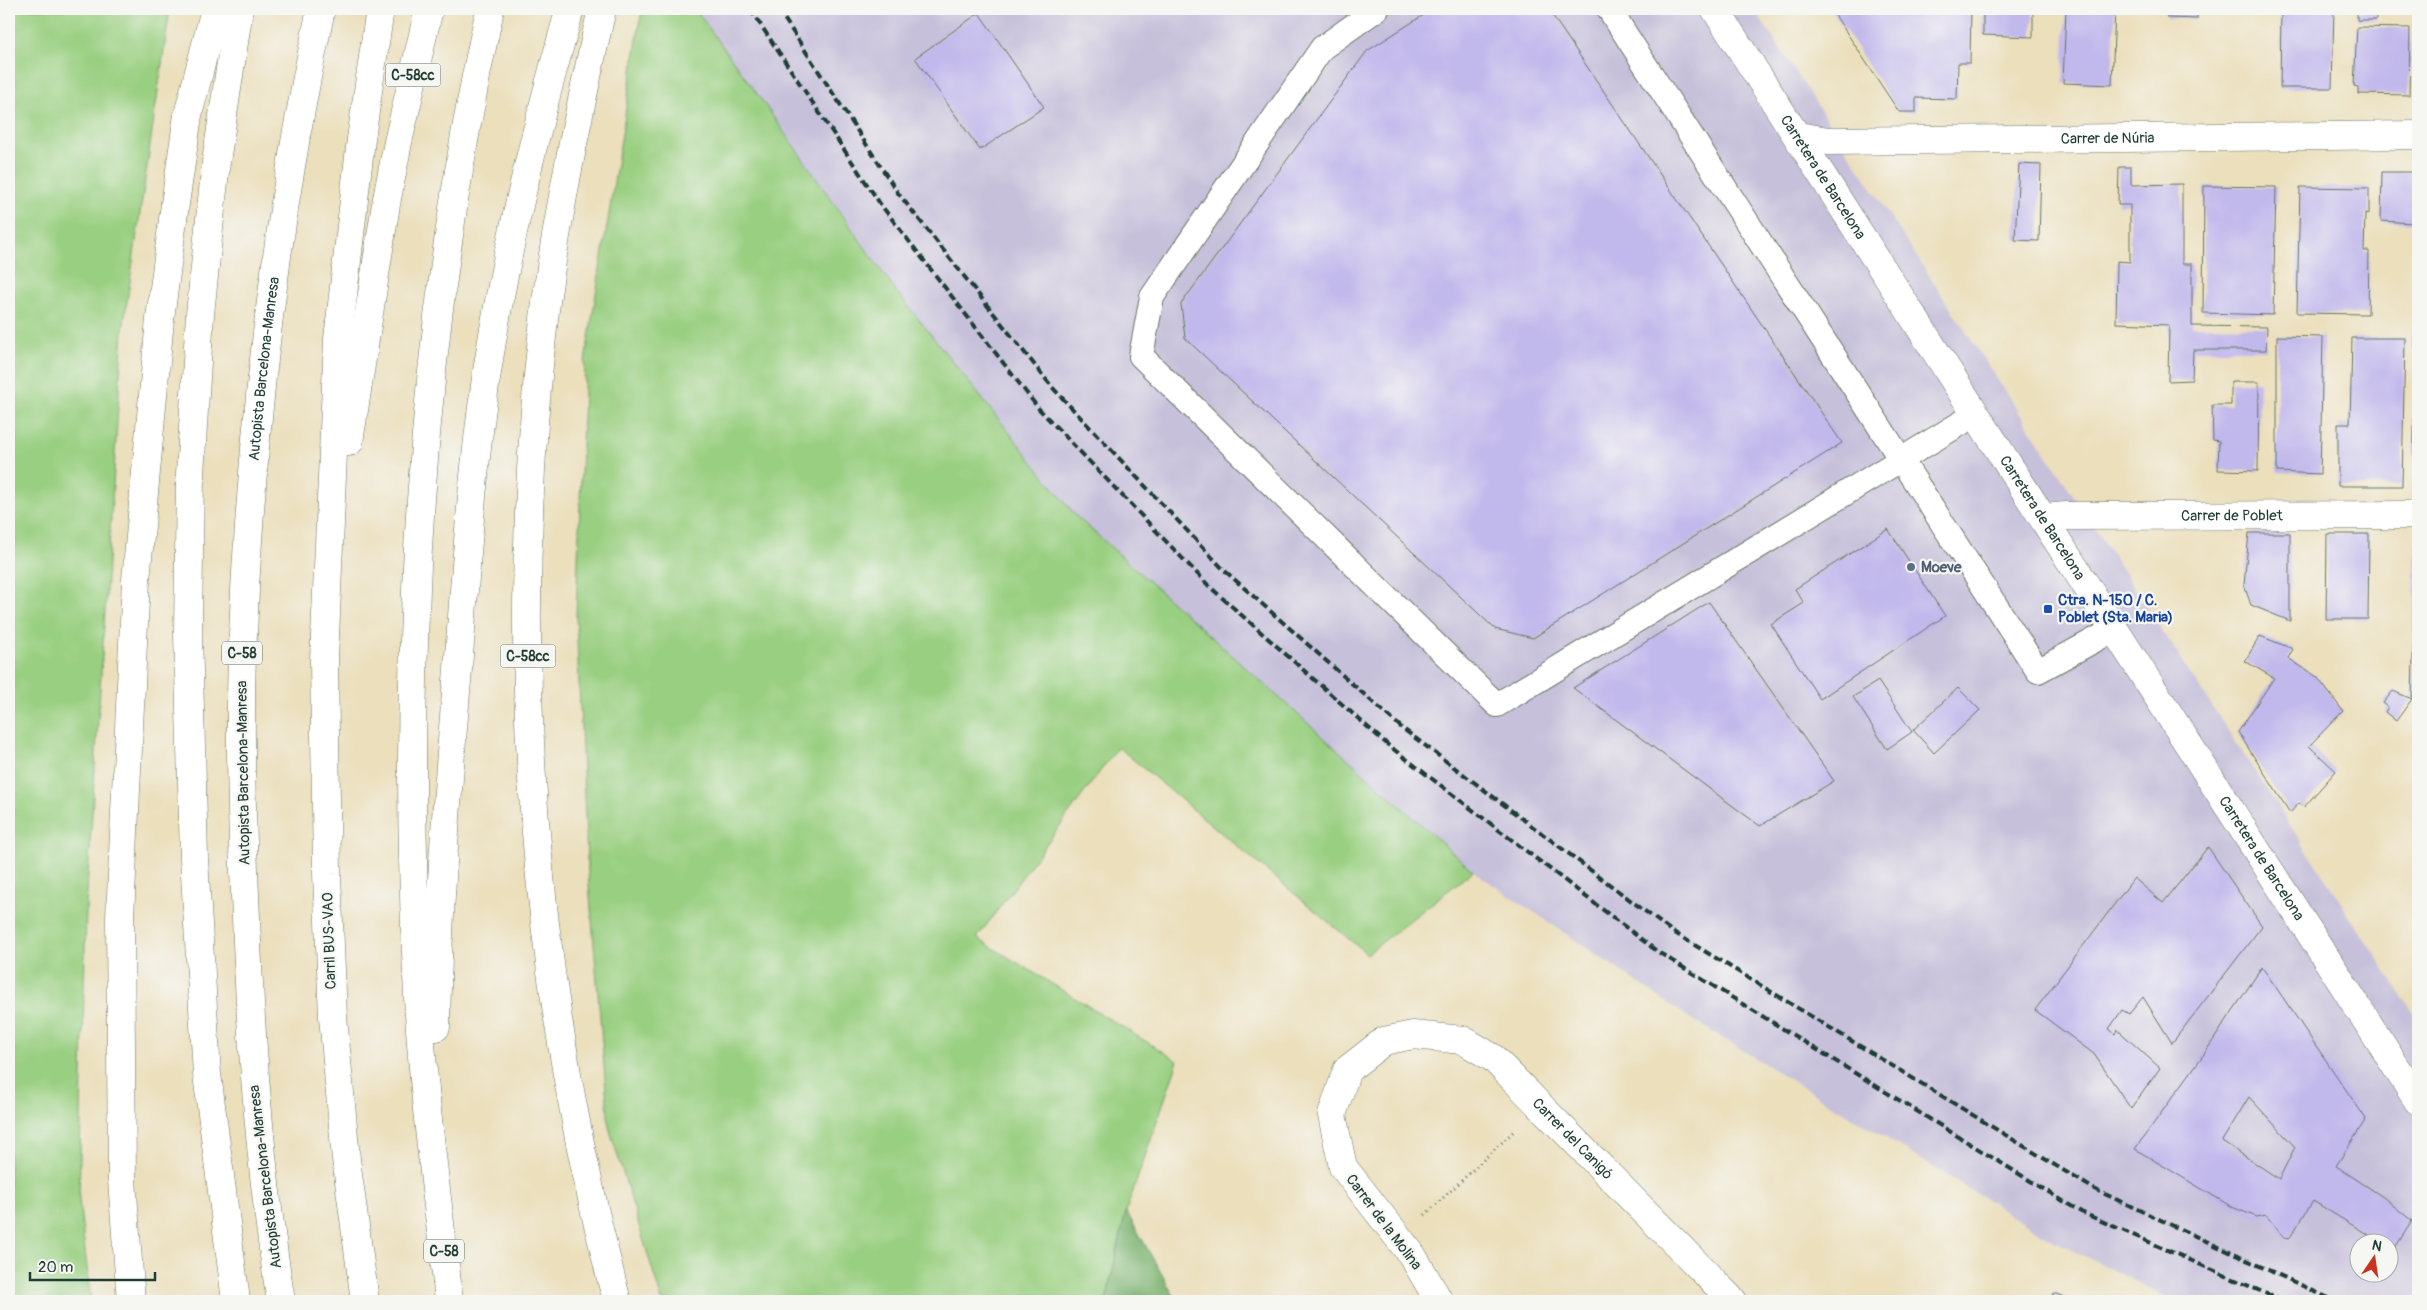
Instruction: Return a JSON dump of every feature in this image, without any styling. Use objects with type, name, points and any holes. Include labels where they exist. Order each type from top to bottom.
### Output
[{"type":"main road","points":[[130,1301],[122,1180],[120,917],[136,589],[159,329],[175,204],[188,115],[216,9]]},
{"type":"main road","points":[[236,1301],[207,1074],[194,858],[188,634],[190,474],[200,314],[216,162],[239,9]]},
{"type":"main road","name":"Autopista Barcelona-Manresa","points":[[281,1301],[265,1188],[254,1080],[241,774],[242,658],[254,449],[264,344],[295,135],[321,9]]},
{"type":"main road","name":"C-58cc","points":[[328,579],[338,338],[380,9]]},
{"type":"main road","name":"C-58cc","points":[[328,579],[386,204],[398,142],[429,9]]},
{"type":"main road","name":"C-58","points":[[449,1301],[418,1000],[413,890],[412,781],[417,579],[424,459],[445,271],[472,99],[490,9]]},
{"type":"main road","points":[[438,1201],[436,1038],[438,942],[445,811],[476,458],[506,259],[570,9]]},
{"type":"main road","name":"C-58cc","points":[[602,9],[579,115],[544,317],[535,419],[527,624],[535,819],[547,945],[564,1059],[586,1172],[617,1301]]},
{"type":"main road","name":"Carretera de Barcelona","points":[[1715,9],[2418,1101]]},
{"type":"main road","name":"Carrer de Núria","points":[[1798,136],[1837,140],[2418,135]]},
{"type":"main road","name":"Carrer de Poblet","points":[[2044,518],[2066,516],[2418,515]]},
{"type":"main road","name":"Carril BUS-VAO","points":[[328,579],[324,660],[324,767],[333,1017],[346,1159],[364,1294]]},
{"type":"main road","name":"Carrer del Canigó","points":[[1384,1042],[1412,1034],[1463,1040],[1493,1058],[1733,1301]]},
{"type":"main road","name":"Carrer de la Molina","points":[[1384,1042],[1347,1070],[1332,1115],[1343,1167],[1412,1255],[1439,1301]]},
{"type":"lane","points":[[1377,9],[1322,48],[1168,272],[1152,297],[1141,356],[1496,706],[1976,414]]},
{"type":"lane","points":[[1609,9],[2038,670],[2115,629]]},
{"type":"path","points":[[1399,1240],[1540,1106]]},
{"type":"shaded area","points":[[695,9],[1754,9],[2418,1020],[2418,1301],[2175,1301],[2054,1241],[1693,1020],[1473,871],[1076,516],[892,286]]},
{"type":"green space","points":[[9,9],[170,9],[123,329],[86,908],[79,1200],[91,1301],[9,1301]]},
{"type":"green space","points":[[642,9],[695,9],[892,286],[1076,516],[1473,871],[1367,954],[1118,747],[977,938],[1178,1061],[1126,1211],[1106,1301],[662,1301],[609,1127],[587,860],[576,617],[585,362]]},
{"type":"green space","points":[[1126,1211],[1177,1301],[1106,1301]]},
{"type":"building","points":[[1433,9],[1548,9],[1842,443],[1533,638],[1495,629],[1185,338],[1181,304],[1367,51]]},
{"type":"building","points":[[1831,9],[1971,9],[1970,63],[1958,63],[1957,99],[1916,98],[1916,112],[1899,112]]},
{"type":"building","points":[[1983,9],[2033,9],[2033,37],[1983,35]]},
{"type":"building","points":[[2066,9],[2115,9],[2112,85],[2063,83]]},
{"type":"building","points":[[2167,9],[2197,9],[2197,19],[2167,18]]},
{"type":"building","points":[[2281,9],[2334,9],[2332,88],[2280,88]]},
{"type":"building","points":[[2357,12],[2376,12],[2376,20],[2357,20]]},
{"type":"building","points":[[979,13],[1044,107],[980,150],[915,58]]},
{"type":"building","points":[[2357,27],[2410,28],[2409,95],[2358,94],[2358,87],[2354,86]]},
{"type":"building","points":[[2019,164],[2041,165],[2039,241],[2015,240]]},
{"type":"building","points":[[2119,167],[2131,167],[2131,185],[2182,184],[2182,264],[2192,264],[2192,326],[2267,327],[2266,350],[2193,350],[2192,380],[2168,381],[2169,325],[2116,323],[2117,261],[2130,262],[2130,205],[2118,205]]},
{"type":"building","points":[[2382,172],[2416,172],[2414,223],[2381,221]]},
{"type":"building","points":[[2204,186],[2276,187],[2273,315],[2203,313]]},
{"type":"building","points":[[2300,187],[2369,188],[2369,214],[2365,213],[2364,251],[2369,251],[2368,314],[2297,313]]},
{"type":"building","points":[[2415,327],[2418,327],[2418,347],[2415,347]]},
{"type":"building","points":[[2277,336],[2323,337],[2320,474],[2277,472]]},
{"type":"building","points":[[2352,338],[2405,338],[2402,486],[2338,486],[2338,424],[2350,424]]},
{"type":"building","points":[[2231,382],[2259,382],[2258,471],[2218,470],[2219,441],[2213,440],[2212,405],[2231,405]]},
{"type":"building","points":[[2414,405],[2418,405],[2418,456],[2414,456]]},
{"type":"building","points":[[1888,529],[1945,616],[1820,699],[1771,624],[1804,603],[1795,589]]},
{"type":"building","points":[[2249,533],[2290,533],[2290,621],[2251,605],[2244,585]]},
{"type":"building","points":[[2327,534],[2369,534],[2368,619],[2326,619]]},
{"type":"building","points":[[2416,534],[2418,535],[2418,688],[2412,699]]},
{"type":"building","points":[[1709,602],[1834,781],[1760,826],[1573,688]]},
{"type":"building","points":[[2260,636],[2293,649],[2288,658],[2317,677],[2343,711],[2309,746],[2336,771],[2304,807],[2299,803],[2290,813],[2238,732],[2274,678],[2245,661]]},
{"type":"building","points":[[1878,681],[1912,732],[1887,749],[1853,697]]},
{"type":"building","points":[[1958,688],[1980,710],[1934,753],[1913,730]]},
{"type":"building","points":[[2393,691],[2412,699],[2396,721],[2385,712],[2388,707],[2383,703]]},
{"type":"building","points":[[2208,847],[2262,926],[2172,1043],[2143,997],[2129,1014],[2122,1010],[2109,1029],[2115,1034],[2118,1030],[2160,1068],[2131,1109],[2094,1054],[2035,1010],[2134,878],[2163,903]]},
{"type":"building","points":[[2262,967],[2366,1119],[2336,1166],[2383,1197],[2412,1221],[2400,1240],[2400,1232],[2364,1232],[2313,1201],[2289,1239],[2284,1238],[2266,1215],[2257,1217],[2232,1207],[2135,1149],[2204,1054]],"holes":[[[2249,1097],[2295,1147],[2279,1179],[2222,1141]]]},
{"type":"building","points":[[2054,1293],[2074,1301],[2050,1301]]},
{"type":"railway","points":[[750,9],[881,205],[1039,409],[1210,587],[1388,745],[1658,952],[2081,1212],[2283,1301]]},
{"type":"railway","points":[[778,9],[898,193],[1052,387],[1225,571],[1402,728],[1670,930],[2094,1189],[2335,1301]]},
{"type":"place","name":"Moeve","points":[[1911,567]]},
{"type":"place","name":"Ctra. N-150 / C. Poblet (Sta. Maria)","points":[[2048,609]]}]
